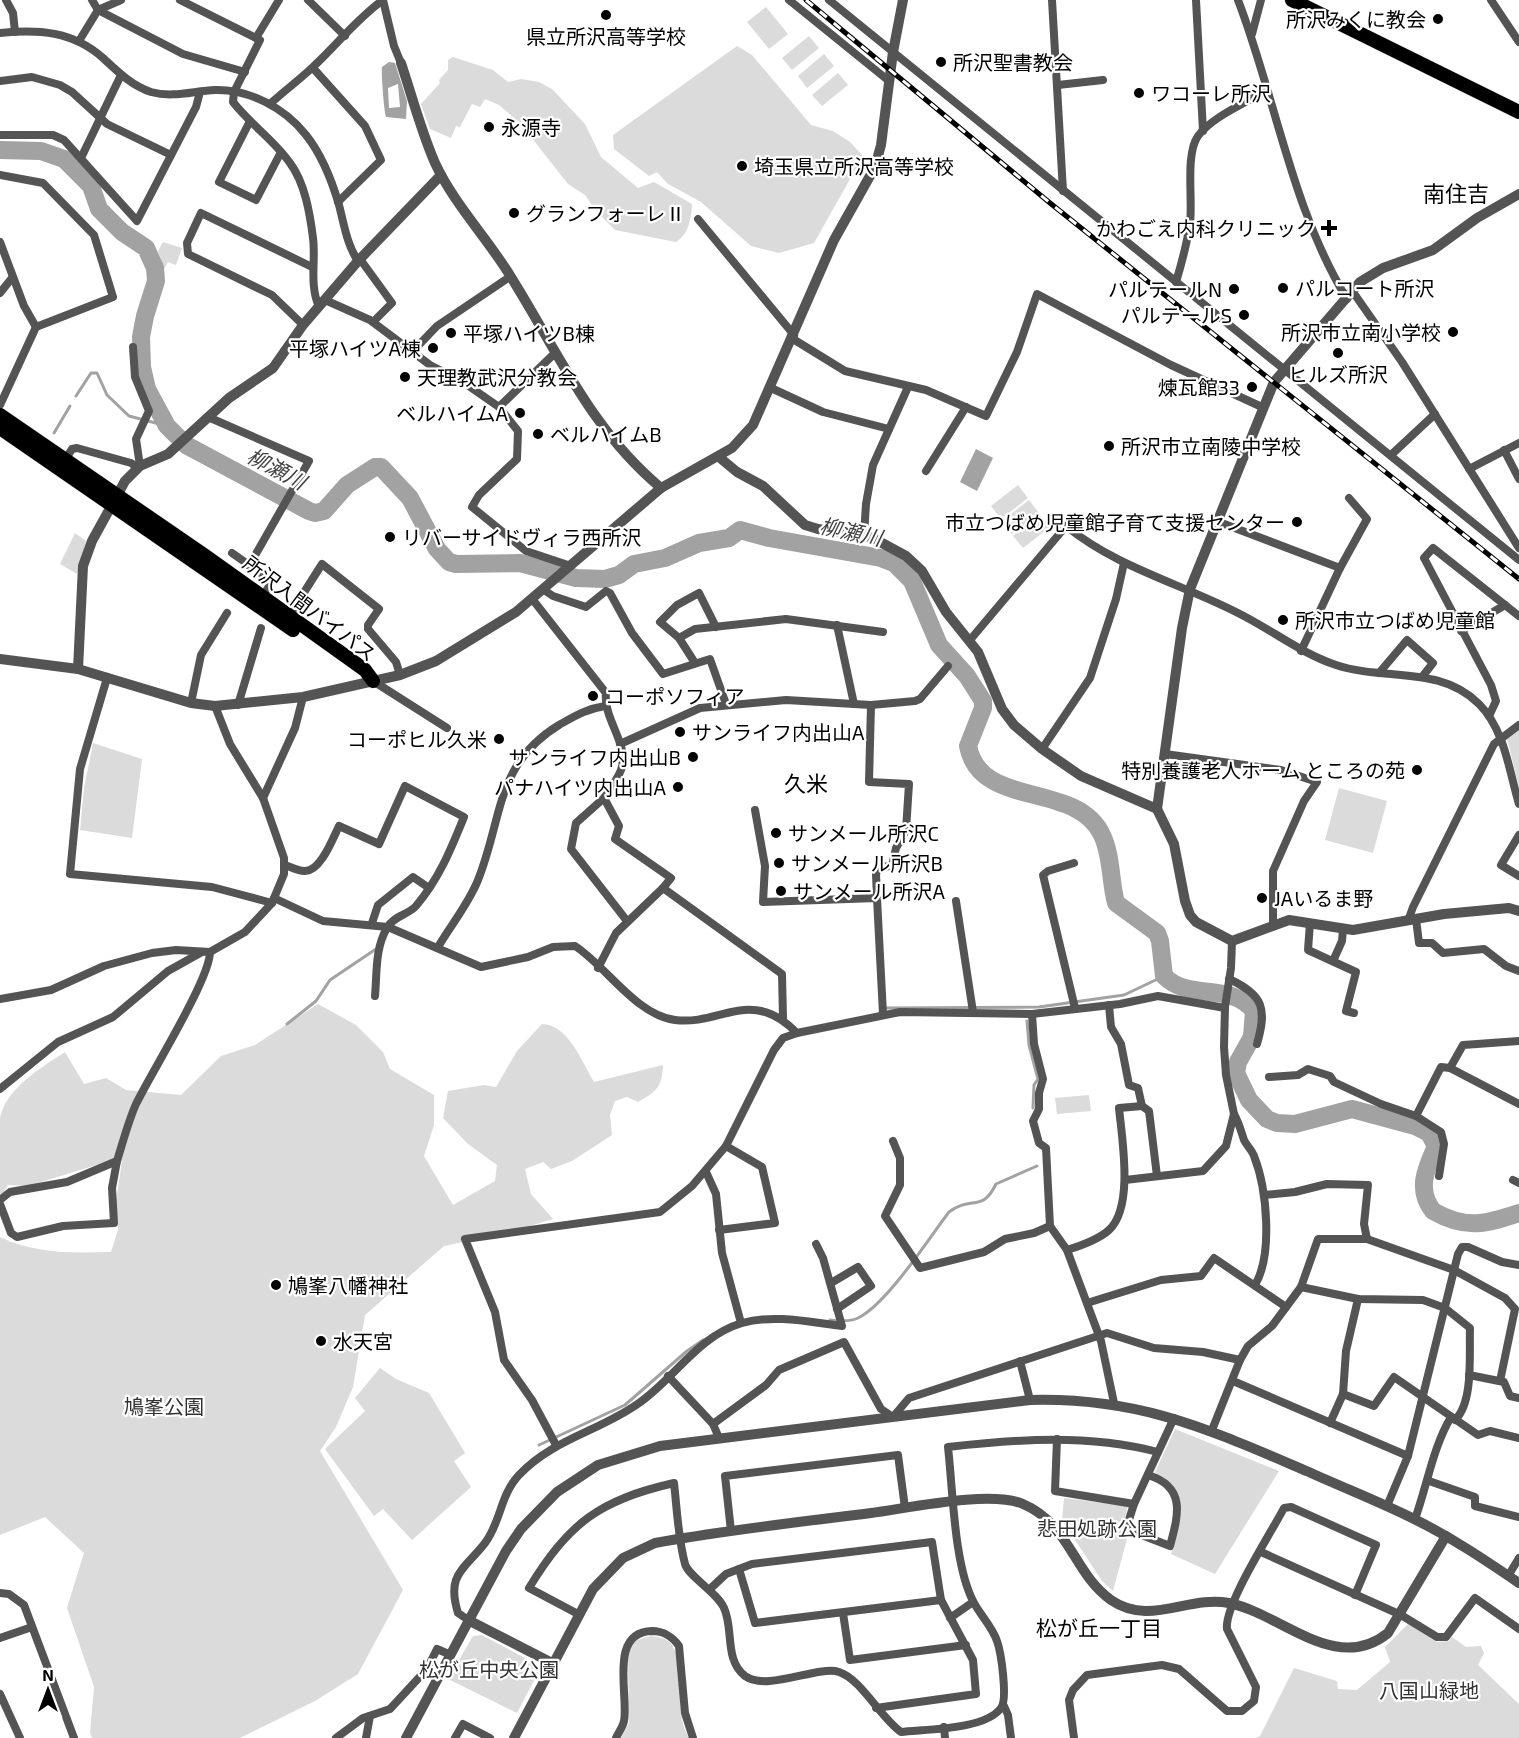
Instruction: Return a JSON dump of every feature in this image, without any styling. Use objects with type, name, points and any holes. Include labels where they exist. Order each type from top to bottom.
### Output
[{"type":"main road","points":[[1292,0],[1519,112]]},
{"type":"main road","name":"所沢入間バイパス","points":[[0,415],[65,460],[114,500],[355,674],[373,681]]},
{"type":"main road","name":"所沢入間バイパス","points":[[0,428],[263,596],[365,670],[373,681]]},
{"type":"street","points":[[6,0],[13,13],[15,32]]},
{"type":"street","points":[[92,0],[98,10],[183,54],[244,72]]},
{"type":"street","points":[[79,41],[98,10],[122,0]]},
{"type":"street","points":[[180,0],[260,40],[234,92],[233,102],[281,152],[296,172],[305,198],[313,240],[312,267],[322,304]]},
{"type":"street","points":[[256,38],[279,0]]},
{"type":"street","points":[[308,0],[345,36]]},
{"type":"street","points":[[270,104],[313,68],[360,23],[366,12],[383,0],[429,149],[441,175],[511,276],[588,407],[621,451],[661,488]]},
{"type":"street","points":[[789,0],[889,81]]},
{"type":"street","points":[[829,0],[1519,560]]},
{"type":"street","points":[[0,659],[78,669],[191,703],[215,706],[238,705],[303,697],[400,675],[436,661],[533,600],[661,488],[719,457],[749,432],[771,388],[834,240],[875,167],[881,145],[892,52],[903,0]]},
{"type":"street","points":[[1052,0],[1064,191]]},
{"type":"street","points":[[1196,0],[1203,131]]},
{"type":"street","points":[[1238,0],[1252,35],[1302,203],[1331,273],[1435,414],[1519,548]]},
{"type":"street","points":[[1252,35],[1261,0]]},
{"type":"street","points":[[1491,0],[1519,42]]},
{"type":"street","points":[[0,33],[44,31],[79,41],[122,75],[142,88],[158,93],[180,95],[200,92],[234,92],[270,104],[306,134],[324,165],[338,202],[349,245],[392,303],[373,322]]},
{"type":"street","points":[[313,68],[365,126],[381,160],[338,202]]},
{"type":"street","points":[[81,158],[122,75]]},
{"type":"street","points":[[0,81],[32,77],[60,85],[72,92],[100,118],[171,155]]},
{"type":"street","points":[[1058,85],[1103,80]]},
{"type":"street","points":[[1176,282],[1186,252],[1190,221],[1192,150],[1196,138],[1203,131],[1267,90]]},
{"type":"street","points":[[0,135],[53,135],[64,140],[137,221],[196,107],[200,92]]},
{"type":"street","points":[[250,121],[219,182],[256,200],[281,152]]},
{"type":"street","points":[[0,175],[43,183],[94,235],[113,297],[36,327],[0,405]]},
{"type":"street","points":[[78,669],[83,566],[89,548],[114,500],[139,467],[172,450],[229,398],[273,368],[303,325],[359,260],[441,175]]},
{"type":"street","points":[[1232,941],[1196,922],[1190,915],[1174,844],[1157,809],[1182,628],[1190,589],[1274,382],[1284,367],[1350,296],[1360,282],[1371,274],[1433,250],[1477,218],[1519,194]]},
{"type":"street","points":[[303,325],[272,295],[188,254],[187,243],[201,213],[312,267]]},
{"type":"street","points":[[698,219],[793,337],[845,371],[926,390],[986,416],[1017,352],[1037,294],[1171,365],[1264,408]]},
{"type":"street","points":[[0,242],[12,278],[36,327]]},
{"type":"street","points":[[413,351],[437,326],[511,276]]},
{"type":"street","points":[[0,292],[12,278]]},
{"type":"street","points":[[322,304],[373,322],[430,365],[463,382],[499,407],[516,426],[517,459],[479,495],[472,507],[526,551],[570,567]]},
{"type":"street","points":[[133,347],[135,377],[149,411],[136,439],[139,467]]},
{"type":"street","points":[[499,407],[555,353]]},
{"type":"street","points":[[864,536],[866,504],[873,465],[908,387]]},
{"type":"street","points":[[771,388],[823,412],[889,429]]},
{"type":"street","points":[[926,471],[966,407]]},
{"type":"street","points":[[1391,455],[1435,414]]},
{"type":"street","points":[[208,417],[309,461],[249,566]]},
{"type":"street","points":[[1469,469],[1519,443]]},
{"type":"street","points":[[65,460],[72,449],[76,448],[139,467]]},
{"type":"street","points":[[1504,450],[1519,479]]},
{"type":"street","points":[[719,457],[731,468],[763,486],[805,525],[864,536],[890,546],[912,561],[922,571],[950,618],[984,660],[1002,709],[1014,725],[1042,749],[1091,782],[1157,809]]},
{"type":"street","points":[[1301,651],[1366,519],[1349,498]]},
{"type":"street","points":[[1219,522],[1340,568]]},
{"type":"street","points":[[970,640],[1066,526],[1095,548],[1124,563],[1190,589],[1267,627],[1301,651],[1340,667],[1422,677],[1459,689],[1480,705],[1489,716],[1500,738],[1519,804]]},
{"type":"street","points":[[1489,716],[1496,701],[1491,685],[1424,558],[1433,548],[1519,616]]},
{"type":"street","points":[[232,553],[270,582],[263,596]]},
{"type":"street","points":[[1042,749],[1090,678],[1116,599],[1124,563]]},
{"type":"street","points":[[289,616],[322,564],[379,609],[368,625],[368,629],[393,658],[400,675]]},
{"type":"street","points":[[548,586],[553,596],[586,607],[606,591],[632,633],[663,674],[710,659],[726,704]]},
{"type":"street","points":[[695,663],[679,638],[660,622],[676,605],[699,593],[716,627]]},
{"type":"street","points":[[533,600],[604,688],[605,706],[620,744],[622,768],[603,798],[576,823],[571,849],[627,921]]},
{"type":"street","points":[[1461,630],[1505,604]]},
{"type":"street","points":[[191,703],[201,655],[227,613]]},
{"type":"street","points":[[679,638],[695,629],[786,619],[883,632]]},
{"type":"street","points":[[837,625],[854,704]]},
{"type":"street","points":[[238,705],[261,628]]},
{"type":"street","points":[[1379,673],[1407,640],[1433,663],[1422,677]]},
{"type":"street","points":[[620,744],[691,711],[726,704],[786,700],[871,705],[920,699],[948,666]]},
{"type":"street","points":[[107,678],[80,769],[70,874],[212,887],[273,901],[323,921],[372,923],[438,947],[481,967],[528,957],[566,945],[575,946],[651,1011],[674,1020],[732,1010],[751,1010],[783,1018],[797,1033]]},
{"type":"street","points":[[373,681],[447,728]]},
{"type":"street","points":[[263,798],[295,728],[303,697]]},
{"type":"street","points":[[871,705],[868,782],[909,783],[906,830],[896,848],[892,866],[879,867],[876,874],[882,1014]]},
{"type":"street","points":[[0,1089],[58,1042],[113,1017],[168,971],[245,932],[273,901],[285,866],[263,798],[230,744],[215,706]]},
{"type":"street","points":[[438,947],[478,882],[502,794],[519,762],[538,738],[586,708],[605,706]]},
{"type":"street","points":[[1519,725],[1494,744],[1441,850],[1412,920],[1419,943],[1432,943],[1443,954],[1484,949],[1506,966],[1519,971]]},
{"type":"street","points":[[1165,754],[1281,770],[1317,782],[1304,801],[1274,871],[1273,924]]},
{"type":"street","points":[[285,866],[304,871],[312,869],[324,857],[339,826],[379,844],[405,786],[464,817],[446,863],[429,888],[414,908],[387,927],[380,945],[375,996]]},
{"type":"street","points":[[598,968],[616,933],[671,878],[615,839],[619,826],[603,798]]},
{"type":"street","points":[[755,810],[765,866],[763,903],[877,898]]},
{"type":"street","points":[[1519,835],[1501,865],[1519,876]]},
{"type":"street","points":[[1074,863],[1053,869],[1043,875],[1074,1003]]},
{"type":"street","points":[[372,923],[378,905],[413,877],[429,888]]},
{"type":"street","points":[[663,888],[782,974],[783,1018]]},
{"type":"street","points":[[956,901],[973,1012]]},
{"type":"street","points":[[1232,941],[1289,920],[1343,929],[1371,928],[1412,920],[1517,907]]},
{"type":"street","points":[[1310,923],[1308,950],[1356,972],[1346,1011],[1354,1013]]},
{"type":"street","points":[[1333,961],[1342,941],[1343,929]]},
{"type":"street","points":[[1232,941],[1225,1007],[1226,1075],[1234,1114],[1245,1142],[1254,1154],[1264,1195],[1266,1237],[1261,1275],[1255,1285]]},
{"type":"street","points":[[0,999],[51,990],[104,966],[135,956],[176,950],[206,952]]},
{"type":"street","points":[[117,1161],[67,1182],[10,1192],[0,1202],[11,1233],[17,1236],[63,1226],[114,1222],[112,1188],[117,1161],[135,1106],[194,994],[210,959],[206,952]]},
{"type":"street","points":[[1229,978],[1240,984],[1260,1002],[1263,1013],[1257,1044]]},
{"type":"street","points":[[556,1445],[532,1400],[504,1360],[495,1312],[465,1239],[660,1212],[706,1172],[726,1146],[774,1050],[783,1038],[797,1033],[882,1014],[973,1012],[1032,1014],[1074,1003],[1109,1005],[1158,996],[1225,1007]]},
{"type":"street","points":[[1109,1005],[1111,1027],[1121,1044],[1129,1085],[1138,1088],[1142,1106]]},
{"type":"street","points":[[1032,1014],[1034,1044],[1044,1079],[1039,1093],[1039,1109],[1034,1121],[1039,1143],[1046,1148],[1050,1226],[1067,1250],[1099,1335],[1114,1403]]},
{"type":"street","points":[[1450,1068],[1462,1045],[1519,1041]]},
{"type":"street","points":[[1416,1116],[1441,1067],[1450,1068],[1519,1104]]},
{"type":"street","points":[[1269,1077],[1298,1075],[1308,1069],[1330,1076],[1334,1082],[1381,1104],[1416,1116],[1441,1132],[1444,1144],[1439,1176]]},
{"type":"street","points":[[1067,1250],[1109,1230],[1119,1211],[1125,1180],[1119,1108],[1142,1106],[1149,1111],[1157,1176]]},
{"type":"street","points":[[1125,1180],[1203,1171],[1226,1146],[1234,1114]]},
{"type":"street","points":[[893,1141],[900,1158],[900,1185],[885,1216],[920,1268],[984,1252],[1005,1239],[1034,1233],[1050,1226]]},
{"type":"street","points":[[719,1230],[775,1223],[762,1167],[726,1146]]},
{"type":"street","points":[[706,1172],[716,1194],[719,1230],[727,1275],[741,1323]]},
{"type":"street","points":[[1264,1195],[1295,1192],[1327,1184],[1368,1185],[1364,1224],[1367,1239]]},
{"type":"street","points":[[1212,1430],[1240,1360],[1248,1346],[1272,1326],[1301,1287],[1318,1239],[1367,1239],[1454,1270],[1505,1298],[1517,1309],[1500,1382]]},
{"type":"street","points":[[552,1663],[458,1613],[454,1600],[455,1580],[462,1567],[486,1542],[504,1494],[520,1474],[556,1445],[572,1436],[610,1422],[641,1402],[703,1344],[741,1323],[773,1318],[842,1326],[831,1283],[816,1244]]},
{"type":"street","points":[[1386,1506],[1408,1456],[1454,1270],[1462,1247],[1519,1265]]},
{"type":"street","points":[[1087,1303],[1161,1280],[1201,1276],[1214,1258],[1286,1307]]},
{"type":"street","points":[[831,1283],[858,1267],[871,1286],[837,1309]]},
{"type":"street","points":[[1301,1287],[1358,1299],[1411,1298],[1445,1308],[1470,1328],[1469,1375],[1464,1412],[1453,1419],[1439,1436],[1429,1481],[1415,1519]]},
{"type":"street","points":[[1330,1423],[1343,1394],[1346,1351],[1358,1299]]},
{"type":"street","points":[[893,1417],[909,1398],[1107,1333],[1154,1348],[1203,1352],[1240,1360]]},
{"type":"street","points":[[713,1424],[766,1385],[779,1370],[844,1342],[881,1409],[893,1417]]},
{"type":"street","points":[[1020,1361],[1030,1400]]},
{"type":"street","points":[[1469,1375],[1504,1382],[1510,1396],[1519,1398]]},
{"type":"street","points":[[668,1376],[713,1424],[719,1438]]},
{"type":"street","points":[[1343,1394],[1374,1406],[1394,1377],[1478,1435],[1490,1431],[1519,1438]]},
{"type":"street","points":[[1233,1381],[1408,1456]]},
{"type":"street","points":[[406,1738],[471,1621],[506,1551],[521,1528],[557,1492],[598,1465],[660,1446],[1030,1400],[1065,1399],[1114,1403],[1212,1430],[1386,1506],[1446,1536],[1519,1583]]},
{"type":"street","points":[[1148,1475],[1156,1478],[1177,1499],[1179,1511],[1170,1546],[1126,1529],[1134,1504],[1173,1418]]},
{"type":"street","points":[[1011,1738],[1008,1714],[1004,1706],[1005,1692],[998,1642],[973,1602],[961,1561],[948,1447],[1013,1439],[1057,1439],[1099,1441],[1158,1452]]},
{"type":"street","points":[[1057,1439],[1055,1491],[1134,1504]]},
{"type":"street","points":[[731,1531],[725,1476],[898,1455],[905,1508]]},
{"type":"street","points":[[1429,1481],[1475,1497],[1475,1506],[1519,1517]]},
{"type":"street","points":[[578,1614],[529,1588],[551,1552],[576,1526],[605,1505],[636,1491],[674,1483],[686,1567],[710,1589],[724,1609],[734,1664],[746,1677],[764,1681],[838,1671],[854,1681],[876,1708],[901,1732],[980,1722],[995,1716],[1004,1706]]},
{"type":"street","points":[[514,1738],[592,1589],[623,1558],[655,1543],[905,1508],[1008,1498],[1043,1515],[1058,1529],[1101,1591],[1112,1600],[1131,1609],[1160,1612],[1213,1600],[1232,1604],[1327,1645],[1350,1649],[1377,1642],[1388,1633],[1401,1615],[1446,1536]]},
{"type":"street","points":[[1074,1738],[1070,1700],[1073,1690],[1087,1675],[1162,1665],[1179,1669],[1227,1711],[1242,1711],[1254,1701],[1256,1687],[1227,1629],[1226,1620],[1232,1604],[1284,1508],[1291,1507],[1376,1545],[1355,1595]]},
{"type":"street","points":[[710,1589],[726,1574],[752,1564],[932,1542],[941,1600],[973,1660],[976,1694],[876,1708]]},
{"type":"street","points":[[1261,1552],[1401,1615],[1437,1637],[1446,1637],[1475,1598],[1519,1629]]},
{"type":"street","points":[[1508,1575],[1519,1558]]},
{"type":"street","points":[[739,1569],[755,1623],[941,1600]]},
{"type":"street","points":[[0,1593],[9,1594],[24,1605],[74,1738]]},
{"type":"street","points":[[950,1618],[973,1602]]},
{"type":"street","points":[[843,1612],[850,1660],[966,1645]]},
{"type":"street","points":[[0,1638],[32,1627]]},
{"type":"street","points":[[616,1738],[624,1722],[623,1660],[627,1648],[638,1634],[655,1631],[674,1640],[679,1646],[686,1713],[693,1738]]},
{"type":"street","points":[[336,1738],[370,1716],[390,1709],[427,1669],[437,1649],[451,1655]]},
{"type":"street","points":[[0,1694],[20,1738]]},
{"type":"street","points":[[366,1738],[370,1716]]},
{"type":"street","points":[[455,1738],[463,1724],[490,1738]]},
{"type":"street","points":[[944,1727],[945,1738]]},
{"type":"green space","points":[[766,7],[788,34],[769,49],[747,22]]},
{"type":"green space","points":[[809,36],[819,48],[792,70],[782,58]]},
{"type":"green space","points":[[737,46],[752,55],[811,125],[833,131],[850,142],[863,156],[814,243],[779,253],[751,246],[701,202],[668,184],[657,172],[649,176],[614,149],[613,135]]},
{"type":"green space","points":[[824,54],[834,66],[807,88],[798,76]]},
{"type":"green space","points":[[453,57],[493,70],[508,82],[521,79],[539,82],[552,89],[585,124],[601,157],[638,188],[654,182],[692,204],[690,221],[684,235],[676,242],[615,230],[596,211],[585,195],[568,184],[520,123],[499,105],[485,99],[480,107],[472,104],[460,127],[456,126],[451,138],[430,129],[421,104],[440,83],[439,80],[448,70],[448,60]]},
{"type":"green space","points":[[838,73],[848,85],[822,106],[812,95]]},
{"type":"green space","points":[[163,242],[182,248],[176,265],[168,262],[164,269],[158,251]]},
{"type":"green space","points":[[1018,485],[1028,498],[1001,519],[991,506]]},
{"type":"green space","points":[[1029,500],[1039,513],[1012,534],[1002,521]]},
{"type":"green space","points":[[1040,515],[1050,527],[1023,548],[1013,536]]},
{"type":"green space","points":[[75,533],[86,541],[77,574],[60,564]]},
{"type":"green space","points":[[1519,729],[1519,786],[1507,739]]},
{"type":"green space","points":[[93,743],[142,759],[132,838],[80,830],[84,788]]},
{"type":"green space","points":[[1339,788],[1387,801],[1373,853],[1325,840]]},
{"type":"green space","name":"鳩峯公園","points":[[318,1004],[356,1025],[383,1052],[390,1069],[434,1095],[434,1125],[424,1156],[453,1205],[495,1181],[497,1165],[468,1144],[443,1118],[448,1091],[484,1085],[496,1087],[517,1051],[542,1024],[559,1030],[567,1037],[594,1082],[663,1065],[661,1079],[657,1088],[650,1095],[638,1102],[627,1097],[615,1101],[610,1115],[612,1135],[572,1161],[551,1169],[543,1162],[525,1169],[531,1194],[553,1219],[510,1232],[444,1246],[365,1315],[353,1387],[336,1427],[320,1451],[403,1590],[358,1674],[315,1701],[240,1738],[92,1738],[90,1733],[94,1687],[67,1608],[84,1553],[45,1517],[0,1535],[0,1237],[13,1243],[40,1249],[68,1252],[111,1252],[118,1230],[116,1201],[122,1161],[116,1159],[28,1186],[8,1185],[0,1198],[0,1118],[9,1097],[17,1088],[65,1052],[84,1084],[106,1078],[126,1090],[181,1095],[221,1056],[255,1045]]},
{"type":"green space","points":[[1089,1095],[1091,1111],[1057,1114],[1055,1098]]},
{"type":"green space","points":[[380,1368],[396,1379],[429,1393],[465,1453],[454,1461],[471,1487],[412,1540],[383,1509],[374,1516],[325,1449],[365,1411],[355,1398]]},
{"type":"green space","points":[[1175,1429],[1279,1471],[1215,1574],[1171,1554],[1181,1517],[1181,1508],[1174,1493],[1155,1472]]},
{"type":"green space","name":"悲田処跡公園","points":[[1064,1498],[1128,1506],[1121,1532],[1128,1535],[1113,1591],[1102,1581],[1062,1520]]},
{"type":"green space","name":"八国山緑地","points":[[1408,1624],[1437,1642],[1449,1641],[1452,1637],[1466,1647],[1481,1646],[1484,1653],[1478,1665],[1519,1704],[1519,1738],[1255,1738],[1260,1736],[1294,1668],[1337,1681],[1338,1689],[1357,1690],[1390,1662],[1385,1647]]},
{"type":"green space","name":"松が丘中央公園","points":[[482,1635],[536,1664],[539,1671],[517,1713],[448,1679],[473,1636]]},
{"type":"green space","points":[[651,1636],[668,1641],[677,1655],[681,1715],[689,1738],[621,1738],[629,1723],[628,1651],[637,1640]]},
{"type":"shaded area","points":[[389,62],[395,63],[407,101],[406,119],[386,117],[382,67]],"holes":[[[398,84],[400,107],[389,108],[388,88]]]},
{"type":"shaded area","points":[[976,449],[993,458],[977,491],[960,482]]},
{"type":"waterway","name":"柳瀬川","points":[[0,150],[41,151],[64,159],[91,186],[99,209],[122,232],[146,248],[155,268],[156,281],[141,337],[142,367],[147,389],[167,426],[186,445],[309,511],[315,513],[324,511],[347,485],[375,467],[381,467],[410,498],[437,549],[449,562],[456,564],[520,563],[576,578],[605,579],[619,575],[634,564],[665,558],[699,543],[729,538],[740,530],[769,538],[881,558],[894,563],[912,581],[939,645],[967,676],[983,701],[983,708],[968,746],[976,766],[990,779],[1009,788],[1072,807],[1089,818],[1105,843],[1116,903],[1157,933],[1164,976],[1174,984],[1186,988],[1233,997],[1244,1002],[1254,1011],[1252,1037],[1238,1062],[1236,1073],[1249,1100],[1267,1119],[1277,1123],[1295,1124],[1352,1109],[1415,1126],[1429,1133],[1436,1146],[1424,1179],[1425,1195],[1433,1211],[1466,1223],[1486,1222],[1519,1213]]},
{"type":"waterway","points":[[76,396],[91,373],[97,373],[107,395],[129,416],[167,426]]},
{"type":"waterway","points":[[54,433],[70,406]]},
{"type":"waterway","points":[[287,1024],[316,1001],[330,980],[376,949]]},
{"type":"waterway","points":[[887,1008],[1039,1007],[1124,995],[1164,976]]},
{"type":"waterway","points":[[1027,1021],[1029,1045],[1038,1079],[1034,1085],[1033,1108]]},
{"type":"waterway","points":[[830,1320],[858,1318],[882,1299],[949,1212],[957,1207],[981,1201],[991,1193],[996,1184],[1037,1166]]},
{"type":"waterway","points":[[539,1445],[625,1405],[703,1340]]},
{"type":"railway","points":[[806,0],[1050,203],[1519,579]]},
{"type":"place","name":"県立所沢高等学校","points":[[606,15]]},
{"type":"place","name":"所沢みくに教会","points":[[1438,19]]},
{"type":"place","name":"所沢聖書教会","points":[[941,62]]},
{"type":"place","name":"ワコーレ所沢","points":[[1139,93]]},
{"type":"place","name":"永源寺","points":[[489,127]]},
{"type":"place","name":"埼玉県立所沢高等学校","points":[[742,166]]},
{"type":"place","name":"グランフォーレⅡ","points":[[514,213]]},
{"type":"place","name":"かわごえ内科クリニック","points":[[1329,228]]},
{"type":"place","name":"パルコート所沢","points":[[1283,288]]},
{"type":"place","name":"パルテールN","points":[[1234,289]]},
{"type":"place","name":"パルテールS","points":[[1244,315]]},
{"type":"place","name":"所沢市立南小学校","points":[[1453,332]]},
{"type":"place","name":"平塚ハイツB棟","points":[[451,333]]},
{"type":"place","name":"平塚ハイツA棟","points":[[433,348]]},
{"type":"place","name":"ヒルズ所沢","points":[[1338,353]]},
{"type":"place","name":"天理教武沢分教会","points":[[405,377]]},
{"type":"place","name":"煉瓦館33","points":[[1252,387]]},
{"type":"place","name":"ベルハイムA","points":[[520,413]]},
{"type":"place","name":"ベルハイムB","points":[[538,434]]},
{"type":"place","name":"所沢市立南陵中学校","points":[[1109,446]]},
{"type":"place","name":"市立つばめ児童館子育て支援センター","points":[[1297,522]]},
{"type":"place","name":"リバーサイドヴィラ西所沢","points":[[390,537]]},
{"type":"place","name":"所沢市立つばめ児童館","points":[[1283,620]]},
{"type":"place","name":"コーポソフィア","points":[[593,696]]},
{"type":"place","name":"サンライフ内出山A","points":[[680,732]]},
{"type":"place","name":"コーポヒル久米","points":[[499,739]]},
{"type":"place","name":"サンライフ内出山B","points":[[693,757]]},
{"type":"place","name":"特別養護老人ホーム ところの苑","points":[[1417,770]]},
{"type":"place","name":"パナハイツ内出山A","points":[[678,787]]},
{"type":"place","name":"サンメール所沢C","points":[[776,833]]},
{"type":"place","name":"サンメール所沢B","points":[[779,863]]},
{"type":"place","name":"サンメール所沢A","points":[[781,891]]},
{"type":"place","name":"JAいるま野","points":[[1262,898]]},
{"type":"place","name":"鳩峯八幡神社","points":[[276,1285]]},
{"type":"place","name":"水天宮","points":[[321,1341]]},
{"type":"district","name":"南住吉","points":[[1456,193]]},
{"type":"district","name":"久米","points":[[806,783]]},
{"type":"district","name":"松が丘一丁目","points":[[1099,1627]]}]
